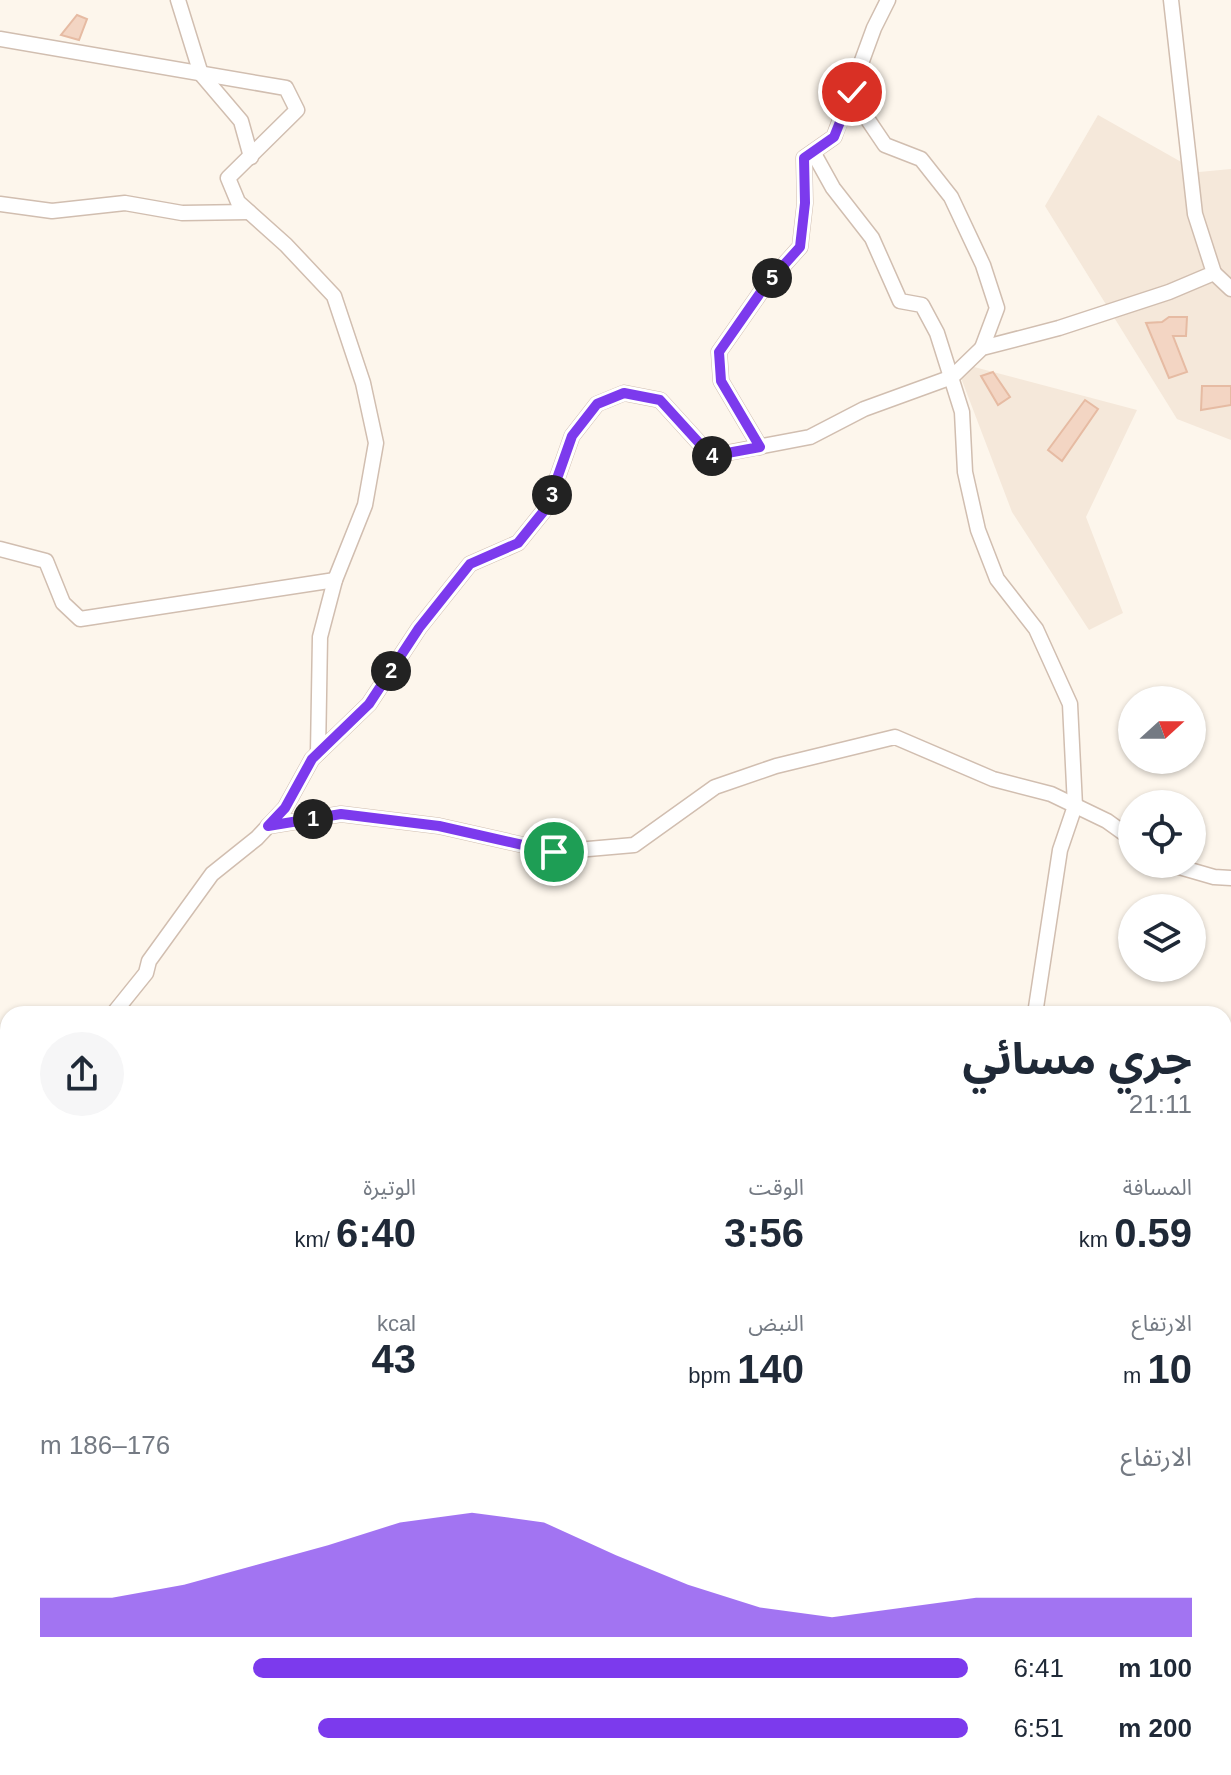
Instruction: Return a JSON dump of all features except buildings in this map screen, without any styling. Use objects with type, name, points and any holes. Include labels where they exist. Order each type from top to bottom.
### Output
[{"type":"street","points":[[178,0],[201,74],[241,121],[251,157]]},
{"type":"street","points":[[760,447],[721,381],[719,352],[765,286],[800,247],[805,203],[804,158],[834,137],[874,28],[888,0]]},
{"type":"street","points":[[1171,0],[1195,214],[1214,273],[1231,289]]},
{"type":"street","points":[[0,39],[286,88],[297,110],[228,178],[238,202],[286,245],[334,296],[363,383],[376,443],[365,505],[335,580],[320,637],[318,753]]},
{"type":"street","points":[[119,1006],[146,973],[149,961],[212,874],[257,838],[285,808],[312,759],[369,704],[419,628],[470,564],[518,543],[547,507],[572,436],[597,404],[624,393],[660,400],[711,456],[810,437],[874,404],[952,377],[982,348],[997,308],[983,265],[951,197],[921,159],[885,145],[860,108],[857,78]]},
{"type":"street","points":[[813,152],[833,188],[872,238],[900,301],[922,305],[937,333],[962,412],[965,472],[978,530],[997,579],[1036,629],[1070,704],[1075,806],[1060,850],[1036,1006]]},
{"type":"street","points":[[0,204],[52,211],[125,203],[182,213],[249,212]]},
{"type":"street","points":[[982,348],[1059,328],[1169,292],[1214,273]]},
{"type":"street","points":[[0,549],[46,561],[63,603],[80,619],[335,580]]},
{"type":"street","points":[[268,826],[341,814],[439,826],[554,852],[634,845],[715,787],[776,766],[895,737],[993,779],[1051,794],[1118,829]]},
{"type":"street","points":[[1206,875],[1231,878]]},
{"type":"shaded area","points":[[1098,115],[1199,172],[1231,169],[1231,440],[1177,419],[1045,206]]},
{"type":"shaded area","points":[[955,362],[1137,410],[1086,517],[1123,613],[1089,630],[1012,512]]},
{"type":"route","points":[[554,852],[439,826],[341,814],[268,826],[285,808],[312,759],[369,704],[419,628],[470,564],[518,543],[547,507],[572,436],[597,404],[624,393],[660,400],[711,456],[760,447],[721,381],[719,352],[765,286],[800,247],[805,203],[804,158],[834,137],[852,92]]}]
